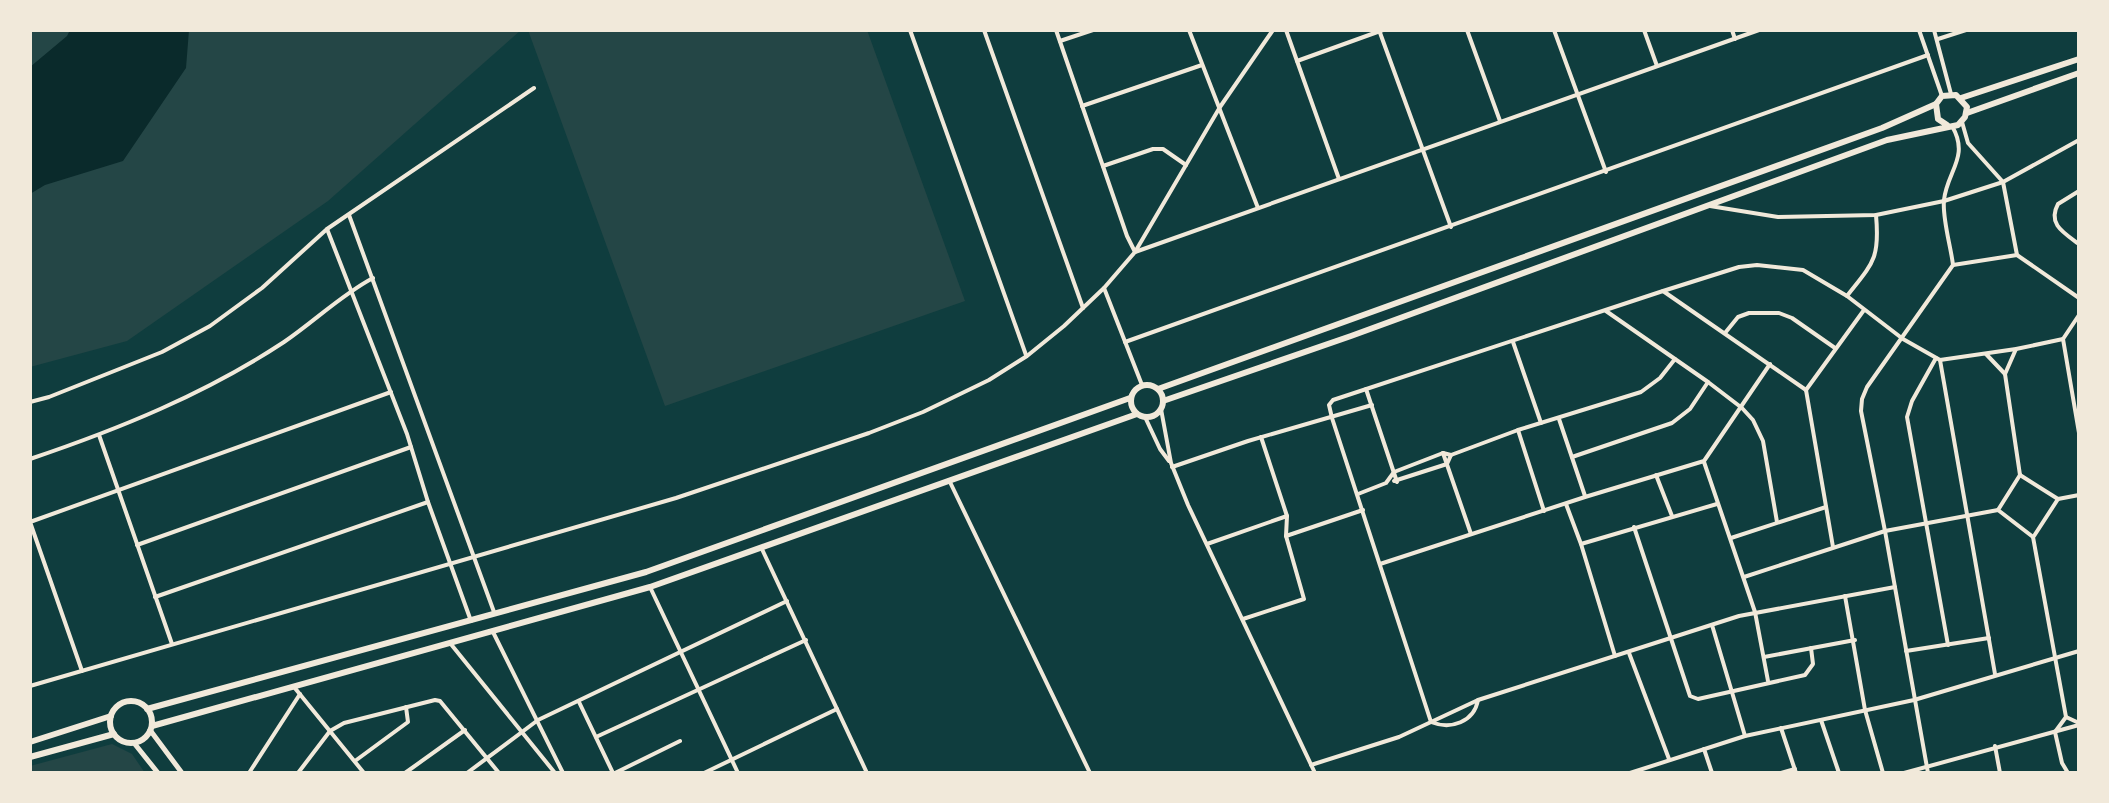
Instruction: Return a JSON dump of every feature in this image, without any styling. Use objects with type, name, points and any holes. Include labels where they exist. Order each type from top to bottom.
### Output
[{"type":"main road","points":[[1158,389],[1882,128],[1936,104],[1942,96],[1951,94],[1961,98],[2079,59]]},
{"type":"main road","points":[[1163,401],[1887,140],[1962,122],[1967,113],[2079,73]]},
{"type":"main road","points":[[1961,98],[1967,113]]},
{"type":"main road","points":[[1936,104],[1938,119],[1949,126]]},
{"type":"main road","points":[[1142,385],[1158,389],[1163,401],[1161,409],[1154,416],[1145,417],[1133,410],[1132,393],[1142,385]]},
{"type":"main road","points":[[147,709],[633,576],[1130,398]]},
{"type":"main road","points":[[151,728],[147,709],[142,703],[127,701],[120,704],[111,716],[110,726],[114,734],[134,743],[146,736],[151,728],[650,587],[1137,414]]},
{"type":"main road","points":[[30,742],[111,716]]},
{"type":"main road","points":[[30,757],[114,734]]},
{"type":"street","points":[[910,30],[1027,356]]},
{"type":"street","points":[[984,30],[1083,308]]},
{"type":"street","points":[[1056,30],[1135,252]]},
{"type":"street","points":[[1060,41],[1093,30]]},
{"type":"street","points":[[1189,30],[1258,208]]},
{"type":"street","points":[[30,686],[676,498],[869,433],[923,412],[989,380],[1027,356],[1083,308],[1135,252],[1220,107],[1273,30]]},
{"type":"street","points":[[1286,30],[1339,179]]},
{"type":"street","points":[[1297,61],[1381,30],[1451,227]]},
{"type":"street","points":[[1467,30],[1500,121]]},
{"type":"street","points":[[1554,30],[1606,172]]},
{"type":"street","points":[[1644,30],[1657,66]]},
{"type":"street","points":[[1732,30],[1735,39]]},
{"type":"street","points":[[1135,252],[1759,30]]},
{"type":"street","points":[[1919,30],[1942,96]]},
{"type":"street","points":[[1934,30],[1951,94]]},
{"type":"street","points":[[1938,39],[1966,30]]},
{"type":"street","points":[[1125,342],[1928,55]]},
{"type":"street","points":[[1082,106],[1202,65]]},
{"type":"street","points":[[30,402],[162,352],[210,326],[262,288],[327,229],[534,88]]},
{"type":"street","points":[[1962,122],[1968,143],[2003,182],[2017,255]]},
{"type":"street","points":[[1928,773],[1861,411],[1867,387],[1953,265],[1944,201],[1960,150],[1958,135],[1949,126]]},
{"type":"street","points":[[1710,206],[1778,217],[1876,215],[1944,201],[2003,182],[2079,140]]},
{"type":"street","points":[[1103,166],[1153,149],[1163,149],[1186,165]]},
{"type":"street","points":[[2079,191],[2058,204],[2054,217],[2058,228],[2079,244]]},
{"type":"street","points":[[349,214],[495,614]]},
{"type":"street","points":[[1847,296],[1877,252],[1876,215]]},
{"type":"street","points":[[327,229],[391,392],[471,621]]},
{"type":"street","points":[[1953,265],[2017,255],[2079,298]]},
{"type":"street","points":[[1431,722],[1332,418],[1329,405],[1333,400],[1663,291],[1739,267],[1757,265],[1803,270],[1847,296],[1903,339],[1938,359],[1986,354],[2063,339]]},
{"type":"street","points":[[30,459],[138,421],[213,384],[283,342],[351,290],[373,278]]},
{"type":"street","points":[[1104,288],[1142,385]]},
{"type":"street","points":[[1663,291],[1806,390]]},
{"type":"street","points":[[1604,310],[1708,382],[1742,408],[1758,426],[1777,522]]},
{"type":"street","points":[[1833,547],[1806,390],[1864,310]]},
{"type":"street","points":[[1725,333],[1738,317],[1749,313],[1779,313],[1792,318],[1835,348]]},
{"type":"street","points":[[2079,315],[2063,339],[2079,433]]},
{"type":"street","points":[[1513,342],[1541,423]]},
{"type":"street","points":[[1744,577],[1885,531],[1998,510],[2020,475],[2005,374],[2016,349]]},
{"type":"street","points":[[1986,354],[2005,374]]},
{"type":"street","points":[[1358,494],[1389,480],[1394,472],[1443,453],[1451,455],[1518,430],[1641,392],[1660,378],[1675,359]]},
{"type":"street","points":[[1938,359],[1995,674]]},
{"type":"street","points":[[1938,359],[1912,401],[1907,417],[1948,645]]},
{"type":"street","points":[[1380,564],[1704,461],[1770,364]]},
{"type":"street","points":[[1572,457],[1672,423],[1690,409],[1708,382]]},
{"type":"street","points":[[1366,389],[1397,482]]},
{"type":"street","points":[[82,671],[30,522],[391,392]]},
{"type":"street","points":[[1172,465],[1372,405]]},
{"type":"street","points":[[1161,409],[1172,465],[1315,773]]},
{"type":"street","points":[[1145,417],[1160,449],[1172,465]]},
{"type":"street","points":[[1559,419],[1585,497]]},
{"type":"street","points":[[1518,430],[1544,511]]},
{"type":"street","points":[[99,435],[172,645]]},
{"type":"street","points":[[1243,619],[1304,599],[1286,536],[1287,516],[1261,437]]},
{"type":"street","points":[[137,545],[411,447]]},
{"type":"street","points":[[1443,453],[1471,534]]},
{"type":"street","points":[[1389,480],[1397,482],[1447,464],[1451,455]]},
{"type":"street","points":[[1704,461],[1755,612],[1768,681]]},
{"type":"street","points":[[1656,475],[1672,516]]},
{"type":"street","points":[[2020,475],[2058,499],[2079,495]]},
{"type":"street","points":[[949,480],[1090,773]]},
{"type":"street","points":[[2033,537],[2058,499]]},
{"type":"street","points":[[155,597],[428,502]]},
{"type":"street","points":[[1566,504],[1615,656]]},
{"type":"street","points":[[1581,544],[1717,504]]},
{"type":"street","points":[[1731,538],[1826,507]]},
{"type":"street","points":[[1286,536],[1363,510]]},
{"type":"street","points":[[1998,510],[2033,537],[2066,717],[2055,732],[2062,763],[2068,773]]},
{"type":"street","points":[[1207,544],[1287,516]]},
{"type":"street","points":[[1634,527],[1690,696],[1698,699],[1805,675],[1813,664],[1811,648]]},
{"type":"street","points":[[761,547],[867,773]]},
{"type":"street","points":[[650,587],[738,773]]},
{"type":"street","points":[[1311,765],[1399,737],[1478,700],[1712,625],[1755,612],[1895,587]]},
{"type":"street","points":[[1845,596],[1865,710],[1883,773]]},
{"type":"street","points":[[467,773],[538,720],[787,601]]},
{"type":"street","points":[[1712,625],[1745,736]]},
{"type":"street","points":[[493,631],[563,773]]},
{"type":"street","points":[[1906,651],[1989,638]]},
{"type":"street","points":[[596,737],[806,640]]},
{"type":"street","points":[[1764,657],[1855,640]]},
{"type":"street","points":[[450,643],[555,773]]},
{"type":"street","points":[[1630,773],[1745,736],[1914,700],[2079,651]]},
{"type":"street","points":[[1629,652],[1669,759]]},
{"type":"street","points":[[293,686],[364,773]]},
{"type":"street","points":[[249,773],[300,694]]},
{"type":"street","points":[[1431,722],[1457,724],[1474,714],[1478,700]]},
{"type":"street","points":[[298,773],[330,731],[344,723],[427,701],[440,701],[499,773]]},
{"type":"street","points":[[579,702],[614,773],[680,741]]},
{"type":"street","points":[[355,761],[408,722],[406,706]]},
{"type":"street","points":[[704,773],[837,709]]},
{"type":"street","points":[[2066,717],[2079,724]]},
{"type":"street","points":[[1821,720],[1839,773]]},
{"type":"street","points":[[1904,773],[2079,724]]},
{"type":"street","points":[[151,728],[182,773]]},
{"type":"street","points":[[1781,728],[1796,771],[1781,773]]},
{"type":"street","points":[[405,773],[465,730]]},
{"type":"street","points":[[134,743],[158,773]]},
{"type":"street","points":[[1995,746],[2000,773]]},
{"type":"street","points":[[1704,748],[1712,773]]},
{"type":"shaded area","points":[[30,30],[521,30],[328,201],[127,341],[30,367]]},
{"type":"shaded area","points":[[70,30],[189,30],[186,68],[123,161],[45,185],[30,194],[30,67]]},
{"type":"shaded area","points":[[528,30],[867,30],[965,301],[665,406]]},
{"type":"shaded area","points":[[112,744],[132,754],[145,773],[30,773],[30,766]]}]
